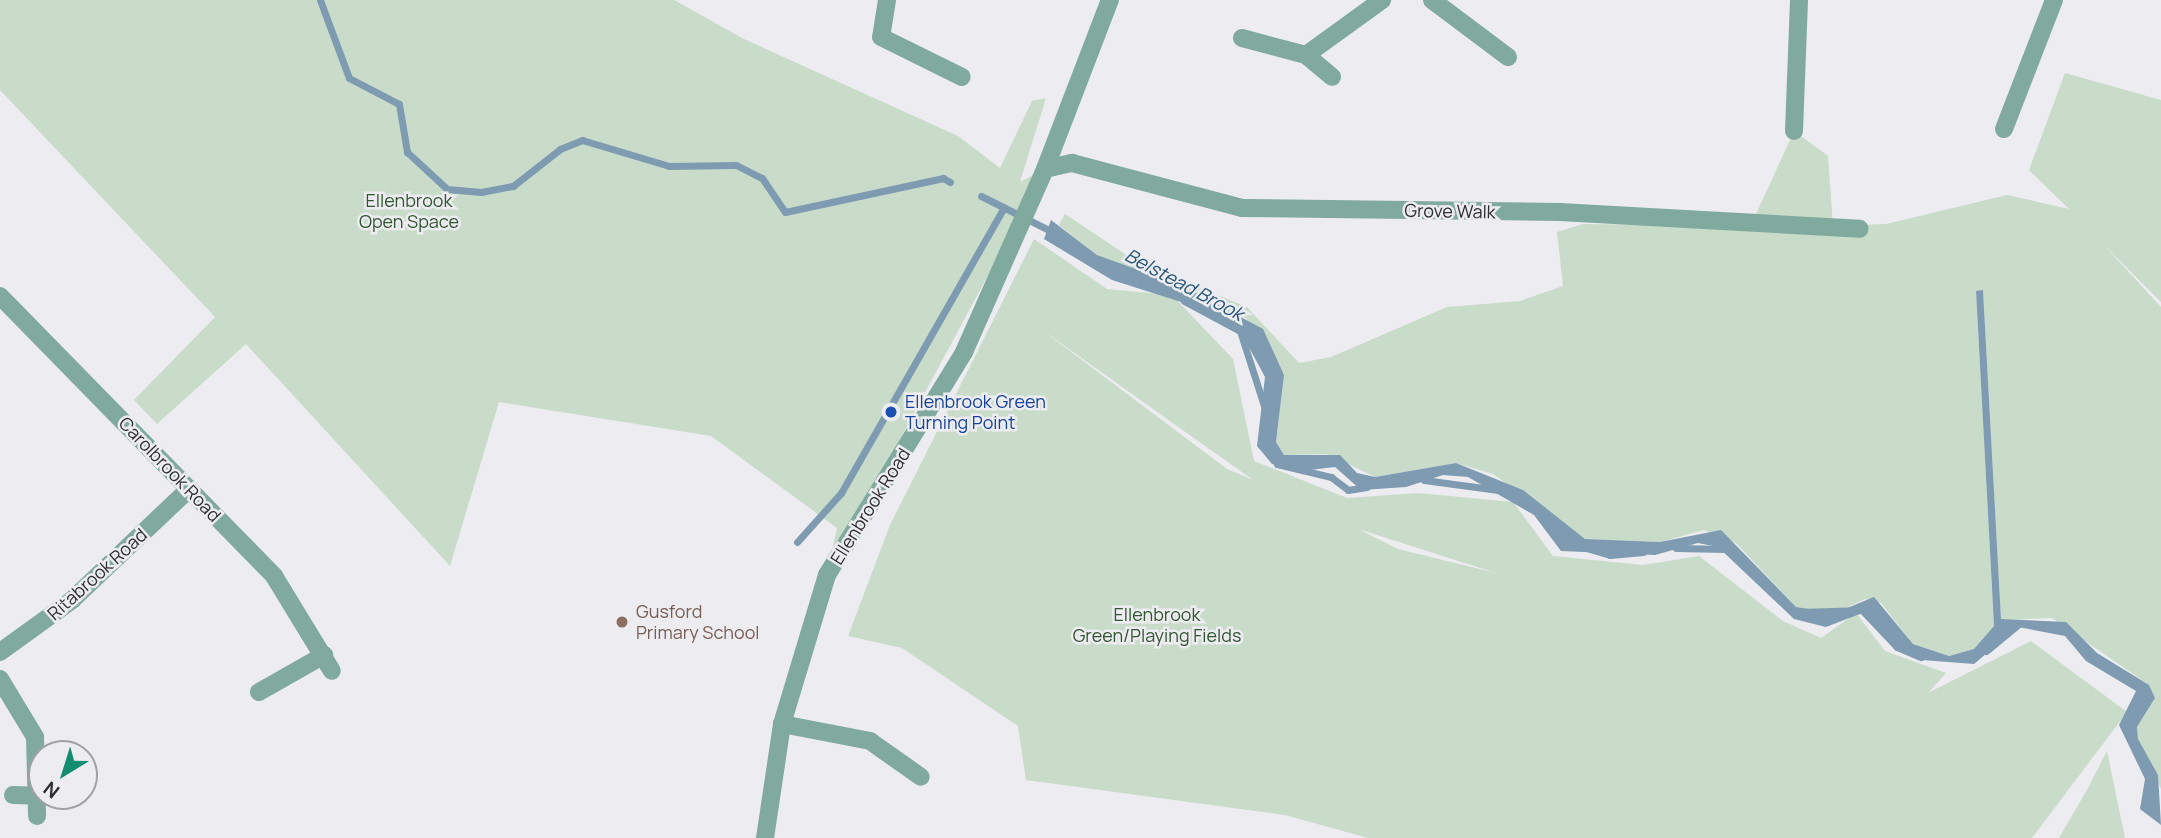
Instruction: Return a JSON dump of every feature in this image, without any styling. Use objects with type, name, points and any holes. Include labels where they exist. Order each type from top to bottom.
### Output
[{"type":"street","points":[[887,0],[881,37],[962,77]]},
{"type":"street","name":"Ellenbrook Road","points":[[765,838],[782,724],[827,575],[964,352],[1045,169],[1110,0]]},
{"type":"street","points":[[1306,55],[1382,0]]},
{"type":"street","points":[[1432,0],[1508,57]]},
{"type":"street","points":[[1794,131],[1799,0]]},
{"type":"street","points":[[2004,129],[2054,0]]},
{"type":"street","points":[[1242,38],[1306,55],[1332,77]]},
{"type":"street","name":"Grove Walk","points":[[1045,169],[1072,163],[1242,208],[1560,212],[1860,229]]},
{"type":"street","name":"Carolbrook Road","points":[[0,296],[274,576],[328,663],[259,692]]},
{"type":"street","name":"Ritabrook Road","points":[[0,652],[72,600],[189,489]]},
{"type":"street","points":[[0,679],[35,740]]},
{"type":"street","points":[[782,724],[870,741],[921,777]]},
{"type":"street","points":[[13,795],[28,796]]},
{"type":"street","points":[[37,810],[37,816]]},
{"type":"green space","name":"Ellenbrook Open Space","points":[[0,0],[674,0],[744,39],[958,136],[1000,168],[1032,101],[1046,98],[1020,182],[1045,169],[827,575],[837,528],[711,436],[499,402],[450,566],[246,344],[157,424],[134,400],[215,317],[0,90]]},
{"type":"green space","points":[[2065,73],[2161,100],[2161,302],[2103,244],[2161,307],[2161,789],[2138,739],[2137,727],[2155,698],[2149,685],[2052,618],[2001,620],[1983,290],[1976,291],[1994,627],[1974,649],[1949,656],[1913,644],[1881,603],[1865,599],[1835,613],[1796,607],[1736,543],[1704,530],[1660,542],[1585,539],[1493,474],[1456,463],[1375,477],[1327,454],[1284,455],[1276,442],[1284,374],[1246,318],[1097,255],[1059,225],[1065,214],[1137,262],[1247,307],[1299,363],[1331,357],[1447,307],[1520,301],[1563,286],[1557,232],[1583,224],[1810,227],[1752,223],[1794,131],[1828,156],[1833,226],[1886,224],[2007,195],[2069,209],[2029,170]]},
{"type":"green space","name":"Ellenbrook Green/Playing Fields","points":[[1034,239],[1107,289],[1172,295],[1233,359],[1254,461],[1347,498],[1418,493],[1513,502],[1553,556],[1643,565],[1699,556],[1783,621],[1821,638],[1856,613],[1885,651],[1946,673],[1928,693],[2031,641],[2127,712],[2032,838],[1368,838],[1285,815],[1026,780],[1018,726],[902,648],[848,636],[890,525]],"holes":[[[1042,330],[1253,480],[1227,469]],[[1358,529],[1496,573],[1398,549]]]},
{"type":"green space","points":[[2107,751],[2125,838],[2059,838],[2087,790]]},
{"type":"water","points":[[1051,220],[1097,255],[1185,287],[1263,329],[1284,375],[1276,442],[1284,455],[1340,455],[1357,473],[1375,477],[1456,463],[1523,490],[1585,539],[1660,542],[1721,530],[1796,607],[1835,613],[1874,597],[1913,644],[1949,656],[1974,649],[1994,626],[1976,291],[1983,290],[2001,619],[2066,622],[2097,653],[2149,685],[2155,698],[2137,727],[2138,739],[2158,775],[2161,825],[2140,809],[2145,779],[2119,725],[2136,691],[2086,661],[2065,636],[2018,627],[1974,664],[1922,660],[1889,640],[1865,612],[1826,627],[1794,619],[1718,547],[1698,543],[1655,555],[1561,551],[1534,515],[1468,477],[1443,475],[1406,487],[1361,490],[1335,467],[1301,471],[1272,464],[1257,446],[1265,377],[1244,338],[1200,308],[1112,280],[1044,239]]},
{"type":"waterway","name":"Belstead Brook","points":[[320,0],[349,78],[399,104],[407,152],[447,189],[481,192],[513,186],[560,149],[582,140],[669,166],[736,165],[762,178],[785,212],[943,178],[950,182]]},
{"type":"waterway","name":"Belstead Brook","points":[[981,196],[1053,232]]},
{"type":"waterway","points":[[797,542],[841,493],[1004,207]]},
{"type":"waterway","name":"Belstead Brook","points":[[1184,301],[1240,331],[1266,412]]},
{"type":"waterway","name":"Belstead Brook","points":[[1277,464],[1331,477],[1348,490],[1367,487]]},
{"type":"waterway","name":"Belstead Brook","points":[[1424,480],[1498,490]]},
{"type":"waterway","name":"Belstead Brook","points":[[1586,548],[1610,555],[1643,552]]},
{"type":"waterway","name":"Belstead Brook","points":[[1676,548],[1726,549]]},
{"type":"waterway","name":"Belstead Brook","points":[[1801,612],[1862,610],[1897,647],[1921,657]]},
{"type":"waterway","name":"Belstead Brook","points":[[1986,651],[2020,623]]},
{"type":"place","name":"Ellenbrook Green Turning Point","points":[[891,412]]},
{"type":"place","name":"Gusford Primary School","points":[[622,622]]}]
